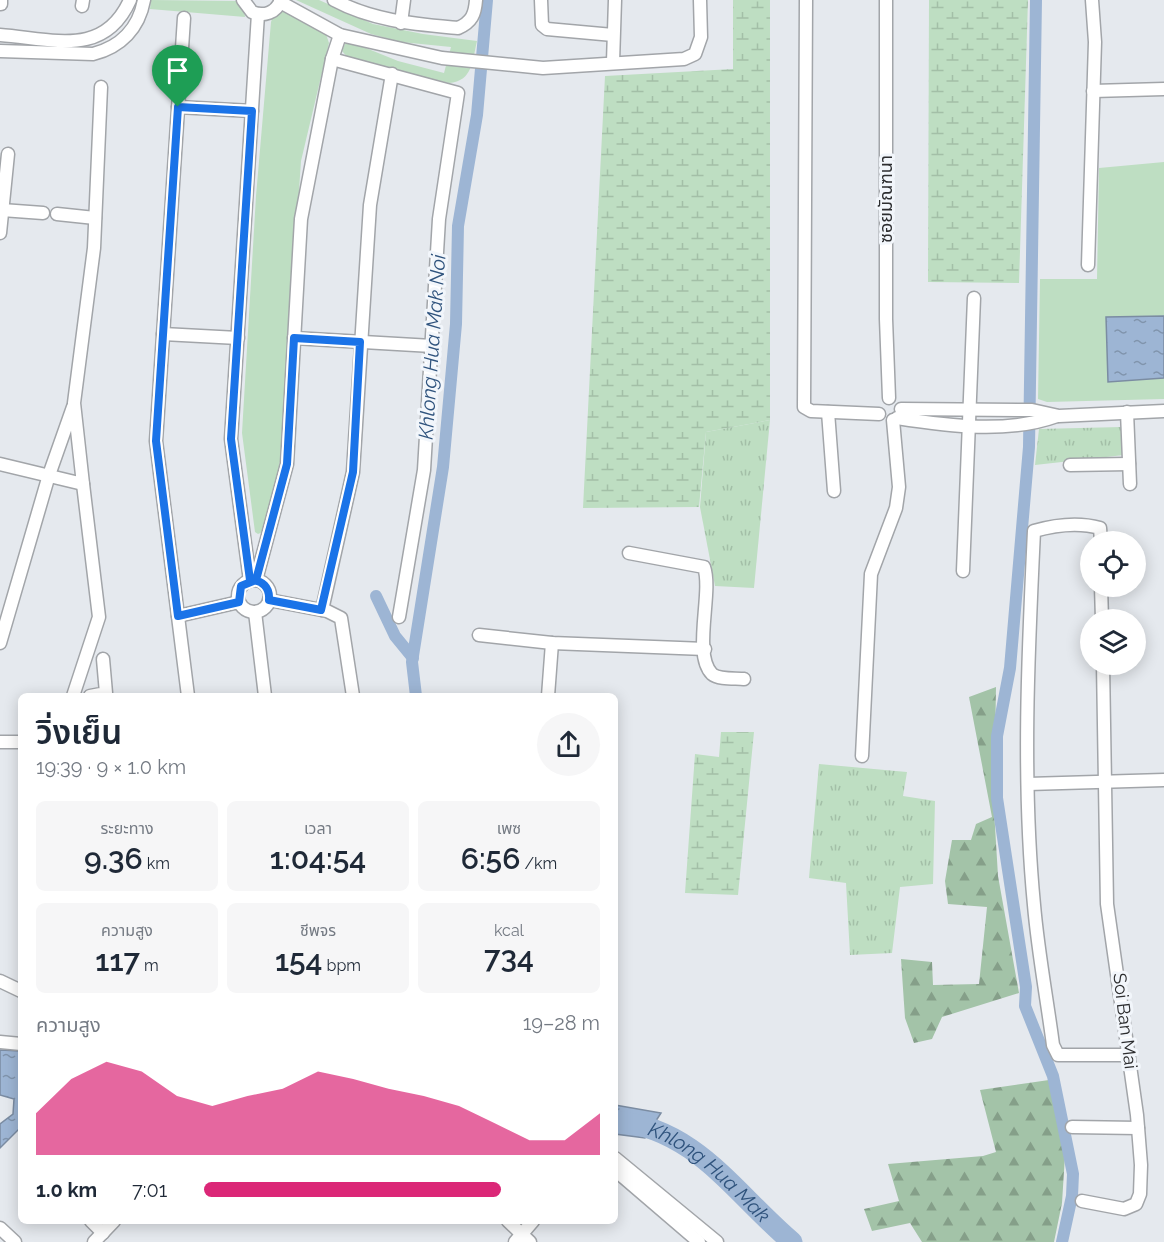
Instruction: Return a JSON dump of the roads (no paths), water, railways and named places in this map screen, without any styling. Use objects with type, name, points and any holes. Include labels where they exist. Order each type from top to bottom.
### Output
[{"type":"street","points":[[130,0],[117,24],[95,38],[78,40],[3,35],[4,53],[93,54],[108,50],[123,41],[135,27],[144,0]]},
{"type":"street","points":[[243,0],[247,8],[258,14],[270,13],[280,1],[340,35],[369,43],[442,58],[543,68],[684,59],[695,54],[701,38],[700,0]]},
{"type":"street","points":[[334,0],[352,9],[402,23],[458,28],[474,16],[476,0]]},
{"type":"street","points":[[402,23],[404,0]]},
{"type":"street","points":[[541,0],[542,25],[547,29],[613,35]]},
{"type":"street","points":[[613,62],[615,0]]},
{"type":"street","points":[[806,0],[804,407],[811,411],[879,414],[887,420],[897,416],[971,411],[1032,410],[1059,416]]},
{"type":"street","name":"ซอยมัณฑนา","points":[[886,0],[886,319],[889,398]]},
{"type":"street","points":[[1088,265],[1093,92],[1092,0]]},
{"type":"street","points":[[253,580],[231,439],[258,14]]},
{"type":"street","points":[[184,18],[156,441],[188,693]]},
{"type":"street","points":[[253,580],[265,585],[269,600],[264,608],[255,612],[246,610],[239,602],[238,591],[253,580],[287,464],[301,219],[332,58],[340,35]]},
{"type":"street","points":[[332,58],[458,93],[439,219],[424,470],[399,617]]},
{"type":"street","points":[[321,610],[353,472],[370,206],[392,75]]},
{"type":"street","points":[[0,643],[49,476],[74,403],[95,218],[101,87]]},
{"type":"street","points":[[1093,92],[1164,89]]},
{"type":"street","points":[[178,107],[252,111]]},
{"type":"street","points":[[0,233],[8,154]]},
{"type":"street","points":[[1,215],[43,213]]},
{"type":"street","points":[[57,214],[95,218]]},
{"type":"street","points":[[963,571],[974,297]]},
{"type":"street","points":[[163,334],[238,338]]},
{"type":"street","points":[[294,338],[432,346]]},
{"type":"street","points":[[862,756],[871,574],[896,508],[899,487],[897,400],[889,398],[880,403],[879,414]]},
{"type":"street","points":[[74,403],[99,617],[74,693]]},
{"type":"street","points":[[897,416],[970,426],[1034,424],[1059,416],[1164,411]]},
{"type":"street","points":[[828,412],[834,491]]},
{"type":"street","points":[[1126,412],[1130,484]]},
{"type":"street","points":[[0,464],[83,484]]},
{"type":"street","points":[[1070,465],[1129,464]]},
{"type":"street","points":[[1100,531],[1100,528],[1055,525],[1034,531],[1028,653],[1028,784],[1034,905],[1053,1045],[1058,1055],[1129,1055]]},
{"type":"street","points":[[628,553],[704,567],[706,579],[705,649],[712,674],[744,679]]},
{"type":"street","points":[[269,600],[321,610],[340,618],[352,693]]},
{"type":"street","points":[[178,616],[239,602]]},
{"type":"street","points":[[255,612],[265,693]]},
{"type":"street","points":[[479,635],[552,643],[705,649]]},
{"type":"street","points":[[548,693],[552,643]]},
{"type":"street","points":[[103,659],[106,693]]},
{"type":"street","name":"Soi Ban Mai","points":[[1082,1201],[1124,1209],[1136,1204],[1140,1194],[1141,1166],[1138,1128],[1107,904],[1102,675]]},
{"type":"street","points":[[0,742],[18,742]]},
{"type":"street","points":[[1028,784],[1164,780]]},
{"type":"street","points":[[0,981],[18,990]]},
{"type":"street","points":[[0,1042],[18,1044]]},
{"type":"street","points":[[1072,1127],[1138,1128]]},
{"type":"street","points":[[618,1160],[717,1242]]},
{"type":"street","points":[[618,1173],[699,1242]]},
{"type":"street","points":[[99,1237],[111,1224]]},
{"type":"street","points":[[510,1224],[522,1240],[531,1224]]},
{"type":"street","points":[[0,1228],[15,1242]]},
{"type":"water","points":[[1164,316],[1164,378],[1108,382],[1106,317]]},
{"type":"water","points":[[0,1050],[18,1051],[18,1130],[0,1148],[0,1124],[13,1114],[14,1099],[0,1095]]},
{"type":"water","points":[[618,1106],[661,1113],[645,1138],[618,1134]]},
{"type":"waterway","name":"Khlong Hua Mak Noi","points":[[416,693],[412,662],[443,467],[456,324],[458,226],[477,115],[487,0]]},
{"type":"waterway","points":[[1036,0],[1029,447],[1010,668],[997,736],[997,798],[1026,987],[1025,1006],[1053,1076],[1073,1174],[1072,1196],[1062,1242]]},
{"type":"waterway","points":[[376,596],[395,636],[413,658]]},
{"type":"waterway","name":"Khlong Hua Mak","points":[[618,1122],[644,1126],[669,1136],[692,1150],[732,1184],[792,1242]]}]
